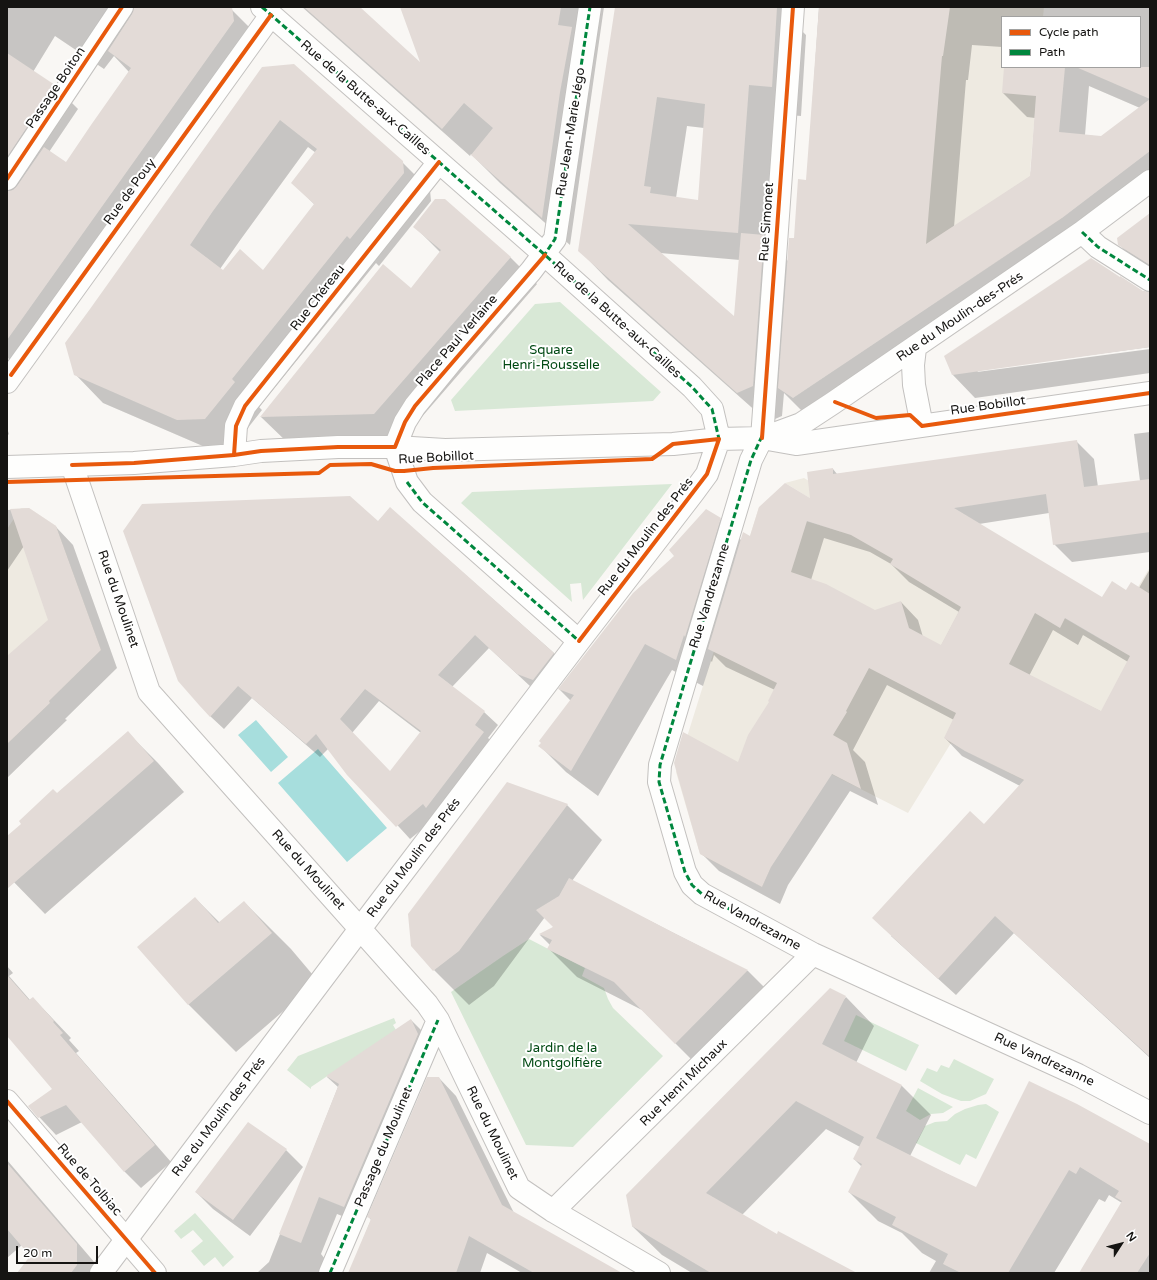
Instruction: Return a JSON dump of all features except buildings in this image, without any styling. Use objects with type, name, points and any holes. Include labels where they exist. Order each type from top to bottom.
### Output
[{"type":"street","name":"Passage Boiton","points":[[7,179],[122,7]]},
{"type":"street","name":"Rue Jean-Marie Jégo","points":[[545,255],[555,240],[590,7]]},
{"type":"street","name":"Rue Simonet","points":[[762,438],[792,7]]},
{"type":"street","name":"Rue de la Butte-aux-Cailles","points":[[266,11],[545,255],[692,387],[712,409],[719,439]]},
{"type":"street","name":"Rue de Pouy","points":[[8,376],[266,11]]},
{"type":"street","name":"Rue Chéreau","points":[[234,455],[236,426],[245,406],[438,162]]},
{"type":"street","name":"Rue du Moulin-des-Prés","points":[[762,438],[801,424],[1082,232],[1150,181]]},
{"type":"street","points":[[1082,232],[1098,247],[1150,280]]},
{"type":"street","name":"Place Paul Verlaine","points":[[395,447],[405,422],[415,406],[451,362],[545,255]]},
{"type":"street","points":[[914,348],[914,385],[922,426]]},
{"type":"street","name":"Rue Bobillot","points":[[7,467],[134,463],[234,455],[261,451],[338,447],[395,447],[445,450],[673,444],[719,439],[762,438],[796,444],[1150,393]]},
{"type":"street","name":"Rue Vandrezanne","points":[[762,438],[751,460],[660,765],[659,782],[685,872],[692,885],[702,894],[813,954],[1078,1075],[1150,1113]]},
{"type":"street","name":"Rue du Moulin des Prés","points":[[101,1273],[707,474],[719,439]]},
{"type":"street","points":[[395,447],[407,482],[422,502],[579,641]]},
{"type":"street","name":"Rue du Moulinet","points":[[72,465],[149,692],[427,1004],[438,1020],[519,1188],[554,1211],[659,1273]]},
{"type":"street","name":"Rue Henri Michaux","points":[[554,1211],[813,954]]},
{"type":"street","name":"Passage du Moulinet","points":[[330,1273],[438,1020]]},
{"type":"street","name":"Rue de Tolbiac","points":[[7,1101],[155,1273]]},
{"type":"shaded area","points":[[909,7],[1044,7],[1043,16],[1001,16],[1001,68],[1039,68],[1030,171],[1062,218],[934,303],[888,235]]},
{"type":"shaded area","points":[[804,478],[826,491],[1020,592],[1105,642],[1150,567],[1150,845],[951,743],[908,813],[831,774],[774,860],[762,887],[700,854],[676,772],[759,507],[842,532],[848,521],[785,483]]},
{"type":"shaded area","points":[[21,508],[29,508],[56,526],[101,650],[49,701],[50,703],[7,744],[7,529]]},
{"type":"green space","name":"Square Henri-Rousselle","points":[[560,302],[661,392],[653,401],[455,411],[451,400],[535,304]]},
{"type":"green space","points":[[672,484],[583,600],[581,583],[570,584],[572,602],[461,503],[472,492]]},
{"type":"green space","name":"Jardin de la Montgolfière","points":[[529,939],[585,968],[582,976],[604,988],[613,1008],[663,1056],[573,1147],[526,1145],[451,992]]},
{"type":"green space","points":[[856,1015],[919,1045],[906,1071],[844,1041]]},
{"type":"green space","points":[[394,1018],[396,1023],[393,1025],[396,1030],[311,1087],[311,1089],[287,1070],[298,1056]]},
{"type":"green space","points":[[954,1059],[994,1079],[986,1094],[970,1101],[961,1101],[942,1094],[920,1081],[927,1068],[937,1072],[941,1065],[949,1068]]},
{"type":"green space","points":[[918,1088],[953,1107],[943,1113],[931,1114],[920,1120],[906,1111]]},
{"type":"green space","points":[[986,1104],[999,1112],[976,1159],[966,1154],[960,1165],[916,1143],[925,1126],[935,1122],[947,1121],[955,1114],[965,1109]]},
{"type":"green space","points":[[195,1213],[234,1257],[223,1267],[215,1257],[204,1266],[191,1251],[203,1241],[193,1230],[181,1239],[174,1231]]},
{"type":"water","points":[[256,720],[288,757],[271,772],[238,735]]},
{"type":"water","points":[[318,749],[387,828],[347,862],[278,783]]},
{"type":"marked path","points":[[262,7],[545,255],[692,387],[712,409],[719,439]]},
{"type":"marked path","points":[[543,257],[555,239],[590,7]]},
{"type":"marked path","points":[[1082,232],[1098,247],[1150,280]]},
{"type":"marked path","points":[[762,436],[751,460],[665,748],[660,765],[659,782],[685,872],[692,885],[702,894],[788,941]]},
{"type":"marked path","points":[[407,482],[422,502],[579,641]]},
{"type":"marked path","points":[[330,1273],[438,1020]]},
{"type":"cycle path","points":[[7,179],[122,7]]},
{"type":"cycle path","points":[[762,438],[793,7]]},
{"type":"cycle path","points":[[11,375],[271,15]]},
{"type":"cycle path","points":[[234,455],[236,426],[245,406],[439,162]]},
{"type":"cycle path","points":[[72,465],[134,463],[234,455],[261,451],[338,447],[395,447],[405,422],[415,406],[545,255]]},
{"type":"cycle path","points":[[835,402],[876,418],[910,415],[922,426],[1150,393]]},
{"type":"cycle path","points":[[7,482],[319,473],[330,465],[371,464],[395,471],[404,471],[433,468],[652,459],[673,444],[719,439],[707,474],[579,641]]},
{"type":"cycle path","points":[[7,1101],[155,1273]]}]
